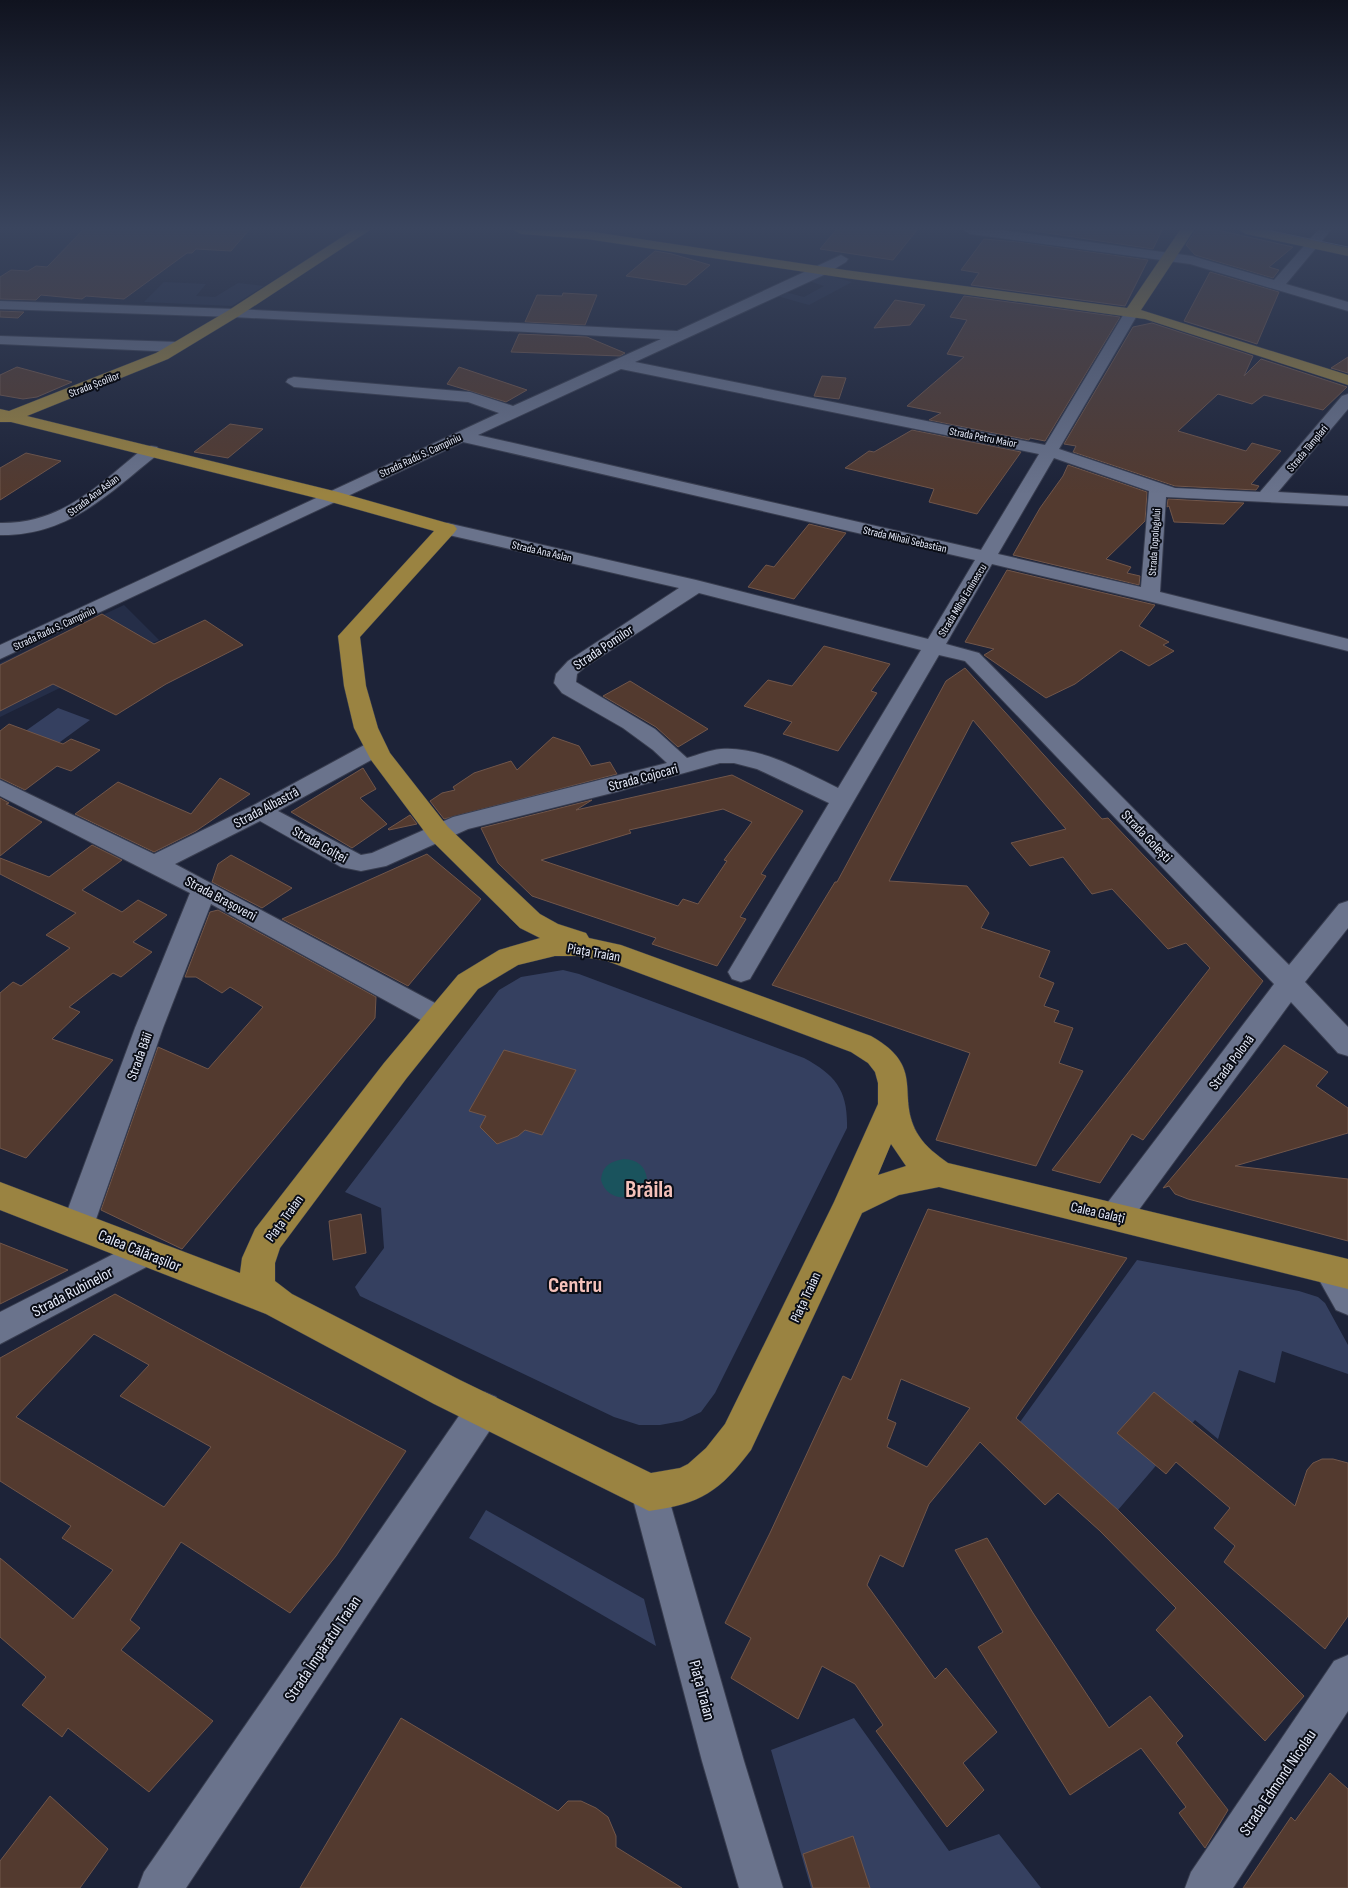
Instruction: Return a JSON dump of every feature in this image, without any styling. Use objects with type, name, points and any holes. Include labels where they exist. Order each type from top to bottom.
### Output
[{"type":"main road","name":"Strada Școlilor","points":[[3,417],[146,364],[226,318]]},
{"type":"main road","points":[[1160,318],[1348,380]]},
{"type":"main road","points":[[1201,318],[1348,365]]},
{"type":"main road","name":"Strada Ana Aslan","points":[[3,417],[151,451],[331,496],[447,529]]},
{"type":"main road","points":[[447,529],[349,636],[355,686],[366,728],[376,748],[439,832],[534,924],[610,952]]},
{"type":"main road","name":"Piața Traian","points":[[554,946],[576,946],[610,952],[718,990],[869,1048],[887,1063],[895,1087],[893,1104],[850,1202],[738,1437],[721,1460],[702,1479],[672,1489],[649,1492],[280,1305],[259,1289],[255,1272],[258,1258],[268,1239],[438,1017],[468,982],[488,967],[514,954],[554,946]]},
{"type":"main road","points":[[893,1104],[909,1150],[919,1160],[939,1174]]},
{"type":"main road","name":"Calea Galați","points":[[850,1202],[898,1180],[939,1174],[1339,1271]]},
{"type":"main road","name":"Calea Călărașilor","points":[[0,1196],[280,1305]]},
{"type":"street","points":[[337,318],[679,335]]},
{"type":"street","name":"Strada Radu S. Campiniu","points":[[0,653],[331,496],[716,318]]},
{"type":"street","name":"Strada Mihai Eminescu","points":[[741,972],[1128,318]]},
{"type":"street","points":[[0,340],[178,347]]},
{"type":"street","name":"Strada Petru Maior","points":[[617,363],[1049,451],[1158,489],[1191,496],[1266,496],[1348,501]]},
{"type":"street","points":[[294,382],[470,397],[513,412]]},
{"type":"street","name":"Strada Tâmplari","points":[[1266,496],[1348,400]]},
{"type":"street","name":"Strada Mihail Sebastian","points":[[461,436],[1150,595],[1348,645]]},
{"type":"street","name":"Strada Ana Aslan","points":[[0,529],[16,531],[33,528],[68,514],[151,451]]},
{"type":"street","name":"Strada Topologului","points":[[1150,595],[1158,489]]},
{"type":"street","name":"Strada Ana Aslan","points":[[447,529],[696,586],[934,646]]},
{"type":"street","name":"Strada Pomilor","points":[[682,767],[671,753],[640,731],[570,688],[565,683],[565,678],[571,668],[696,586]]},
{"type":"street","name":"Strada Golești","points":[[934,646],[966,655],[979,662],[1348,1045]]},
{"type":"street","name":"Strada Albastră","points":[[155,864],[260,811],[376,748]]},
{"type":"street","name":"Strada Cojocari","points":[[439,832],[479,818],[719,756],[739,756],[760,762],[843,800]]},
{"type":"street","name":"Strada Brașoveni","points":[[0,787],[204,889],[438,1017]]},
{"type":"street","name":"Strada Colței","points":[[260,811],[355,862],[377,860],[439,832]]},
{"type":"street","name":"Strada Băii","points":[[78,1225],[149,1028],[204,889]]},
{"type":"street","name":"Strada Polonă","points":[[1116,1216],[1289,984],[1348,910]]},
{"type":"street","name":"Strada Rubinelor","points":[[0,1329],[143,1252]]},
{"type":"street","points":[[1339,1271],[1348,1300]]},
{"type":"street","name":"Strada Împăratul Traian","points":[[160,1888],[484,1409]]},
{"type":"street","name":"Piața Traian","points":[[649,1492],[722,1761],[761,1888]]},
{"type":"street","name":"Strada Edmond Nicolau","points":[[1207,1888],[1348,1675]]},
{"type":"shaded area","points":[[124,605],[159,640],[0,717],[0,663]]},
{"type":"shaded area","points":[[58,708],[90,720],[15,775],[0,749]]},
{"type":"shaded area","points":[[563,970],[579,974],[804,1058],[815,1064],[832,1078],[838,1085],[845,1104],[847,1128],[715,1393],[701,1412],[682,1421],[660,1425],[639,1425],[614,1417],[360,1296],[355,1287],[384,1248],[381,1208],[345,1192],[499,990],[521,977]]},
{"type":"shaded area","points":[[624,1159],[640,1164],[647,1179],[638,1192],[624,1197],[610,1193],[601,1180],[603,1171],[608,1165]]},
{"type":"shaded area","points":[[1137,1260],[1299,1291],[1318,1297],[1325,1303],[1348,1345],[1348,1374],[1282,1351],[1275,1383],[1239,1370],[1218,1439],[1195,1420],[1118,1510],[1020,1422]]},
{"type":"shaded area","points":[[486,1510],[644,1599],[656,1646],[469,1538]]},
{"type":"shaded area","points":[[854,1718],[949,1851],[999,1834],[1041,1888],[811,1888],[771,1750]]},
{"type":"building","points":[[527,318],[588,318],[585,325],[525,322]]},
{"type":"building","points":[[881,318],[915,318],[910,325],[874,328]]},
{"type":"building","points":[[956,318],[1119,318],[1045,441],[1030,438],[1029,440],[929,420],[941,413],[907,406],[964,357],[947,354],[967,320]]},
{"type":"building","points":[[1186,318],[1268,318],[1257,344],[1184,321]]},
{"type":"building","points":[[1152,323],[1253,356],[1244,376],[1261,359],[1347,387],[1323,410],[1264,395],[1252,404],[1218,394],[1178,431],[1246,451],[1252,443],[1281,451],[1251,484],[1259,486],[1256,490],[1175,486],[1073,452],[1076,446],[1064,444],[1133,327]]},
{"type":"building","points":[[519,334],[587,337],[625,353],[620,356],[511,352]]},
{"type":"building","points":[[1348,357],[1348,373],[1331,368]]},
{"type":"building","points":[[17,367],[72,382],[37,397],[23,399],[0,395],[0,375]]},
{"type":"building","points":[[459,367],[527,390],[506,402],[447,384]]},
{"type":"building","points":[[822,376],[846,378],[839,399],[814,396]]},
{"type":"building","points":[[230,424],[263,429],[228,458],[194,452]]},
{"type":"building","points":[[912,430],[1021,452],[977,514],[929,502],[934,489],[845,468],[869,451],[874,452]]},
{"type":"building","points":[[26,453],[61,461],[0,500],[0,468]]},
{"type":"building","points":[[1068,465],[1147,492],[1145,521],[1106,559],[1131,567],[1127,573],[1140,576],[1139,585],[1013,555]]},
{"type":"building","points":[[1168,499],[1244,503],[1224,524],[1174,522],[1169,506],[1167,507]]},
{"type":"building","points":[[809,524],[846,533],[794,599],[748,587],[766,565],[774,567]]},
{"type":"building","points":[[1007,570],[1155,605],[1139,626],[1169,642],[1163,645],[1174,651],[1149,666],[1121,650],[1075,684],[1046,698],[984,655],[994,649],[965,642]]},
{"type":"building","points":[[102,614],[154,644],[205,620],[243,645],[166,684],[116,715],[53,684],[0,711],[0,665]]},
{"type":"building","points":[[824,646],[890,664],[871,691],[877,693],[838,751],[783,734],[792,722],[744,706],[768,680],[792,686]]},
{"type":"building","points":[[965,668],[1102,819],[1108,818],[1263,981],[1143,1140],[1132,1134],[1100,1183],[1052,1170],[1210,968],[1186,943],[1168,949],[1112,889],[1092,894],[1063,857],[1030,866],[1011,843],[1066,829],[973,720],[889,881],[967,886],[989,913],[981,928],[1050,951],[1039,977],[1054,983],[1044,1006],[1059,1011],[1054,1022],[1073,1028],[1059,1063],[1083,1071],[1036,1166],[936,1140],[970,1053],[772,985],[835,882],[837,882],[946,681]]},
{"type":"building","points":[[630,681],[708,729],[678,747],[656,727],[603,696]]},
{"type":"building","points":[[9,724],[63,744],[71,739],[100,750],[71,771],[57,766],[25,790],[0,778],[0,731]]},
{"type":"building","points":[[553,737],[579,746],[591,766],[610,762],[617,774],[444,819],[430,801],[442,793],[455,790],[453,787],[474,773],[511,761],[517,770]]},
{"type":"building","points":[[363,768],[376,789],[360,798],[387,824],[352,848],[291,812]]},
{"type":"building","points":[[732,775],[803,811],[761,874],[766,876],[740,917],[746,919],[717,966],[652,944],[656,938],[532,896],[498,863],[481,828],[592,800],[576,810]],"holes":[[[723,809],[752,822],[724,860],[727,861],[698,904],[683,899],[678,906],[541,860],[631,833],[629,830]]]},
{"type":"building","points":[[220,778],[250,794],[196,831],[154,852],[75,814],[118,782],[191,814]]},
{"type":"building","points":[[0,798],[9,803],[6,804],[42,822],[0,856]]},
{"type":"building","points":[[410,815],[417,824],[388,829]]},
{"type":"building","points":[[92,845],[122,860],[82,890],[122,912],[138,900],[167,915],[133,942],[152,952],[121,977],[113,973],[69,1007],[80,1012],[52,1039],[113,1060],[26,1158],[0,1148],[0,993],[13,982],[21,986],[70,948],[46,935],[76,913],[0,874],[0,858],[49,877]]},
{"type":"building","points":[[427,854],[481,899],[408,986],[282,919]]},
{"type":"building","points":[[231,855],[292,888],[262,908],[212,882],[218,864]]},
{"type":"building","points":[[218,910],[376,997],[375,1018],[182,1249],[101,1210],[158,1047],[208,1069],[263,1007],[230,987],[222,993],[196,977],[185,977],[210,912]]},
{"type":"building","points":[[1284,1045],[1328,1072],[1316,1086],[1348,1108],[1348,1133],[1235,1166],[1348,1179],[1348,1241],[1188,1199],[1175,1194],[1169,1186],[1163,1188]]},
{"type":"building","points":[[504,1050],[576,1070],[542,1135],[525,1130],[518,1136],[497,1144],[480,1127],[486,1116],[469,1111]]},
{"type":"building","points":[[928,1209],[1127,1258],[1016,1418],[1118,1510],[1304,1696],[1265,1741],[1156,1630],[1176,1608],[1100,1531],[1058,1493],[1045,1505],[980,1442],[929,1504],[903,1567],[880,1555],[867,1585],[935,1679],[946,1668],[997,1732],[963,1763],[984,1790],[947,1827],[876,1731],[883,1725],[855,1684],[822,1666],[798,1719],[731,1678],[751,1638],[725,1623],[770,1533],[843,1376],[851,1380]],"holes":[[[901,1379],[970,1408],[927,1467],[887,1447],[896,1423],[887,1419]]]},
{"type":"building","points":[[361,1214],[366,1253],[333,1260],[329,1221]]},
{"type":"building","points":[[0,1243],[68,1270],[0,1304]]},
{"type":"building","points":[[115,1294],[406,1451],[336,1556],[290,1613],[181,1542],[130,1620],[140,1628],[121,1650],[213,1721],[149,1792],[68,1728],[62,1737],[22,1705],[46,1677],[0,1637],[0,1558],[73,1619],[113,1570],[62,1538],[71,1526],[0,1481],[0,1358]],"holes":[[[94,1334],[149,1365],[120,1396],[211,1447],[164,1507],[16,1417]]]},
{"type":"building","points":[[1154,1392],[1295,1506],[1307,1470],[1313,1463],[1322,1459],[1333,1459],[1348,1463],[1348,1616],[1325,1649],[1224,1562],[1235,1546],[1214,1528],[1230,1508],[1176,1462],[1166,1474],[1117,1433]]},
{"type":"building","points":[[987,1538],[1033,1613],[1109,1728],[1150,1696],[1183,1736],[1176,1743],[1228,1810],[1205,1848],[1179,1813],[1186,1807],[1141,1748],[1070,1795],[978,1647],[1003,1632],[955,1550]]},
{"type":"building","points":[[401,1718],[558,1811],[568,1801],[581,1801],[596,1808],[608,1817],[616,1836],[616,1847],[682,1888],[300,1888]]},
{"type":"building","points":[[1330,1773],[1348,1789],[1348,1888],[1243,1888],[1291,1817],[1295,1821]]},
{"type":"building","points":[[50,1796],[108,1849],[80,1888],[0,1888],[0,1861]]},
{"type":"building","points":[[853,1836],[870,1888],[813,1888],[803,1854]]},
{"type":"district","name":"Brăila","points":[[649,1189]]},
{"type":"district","name":"Centru","points":[[575,1284]]}]
